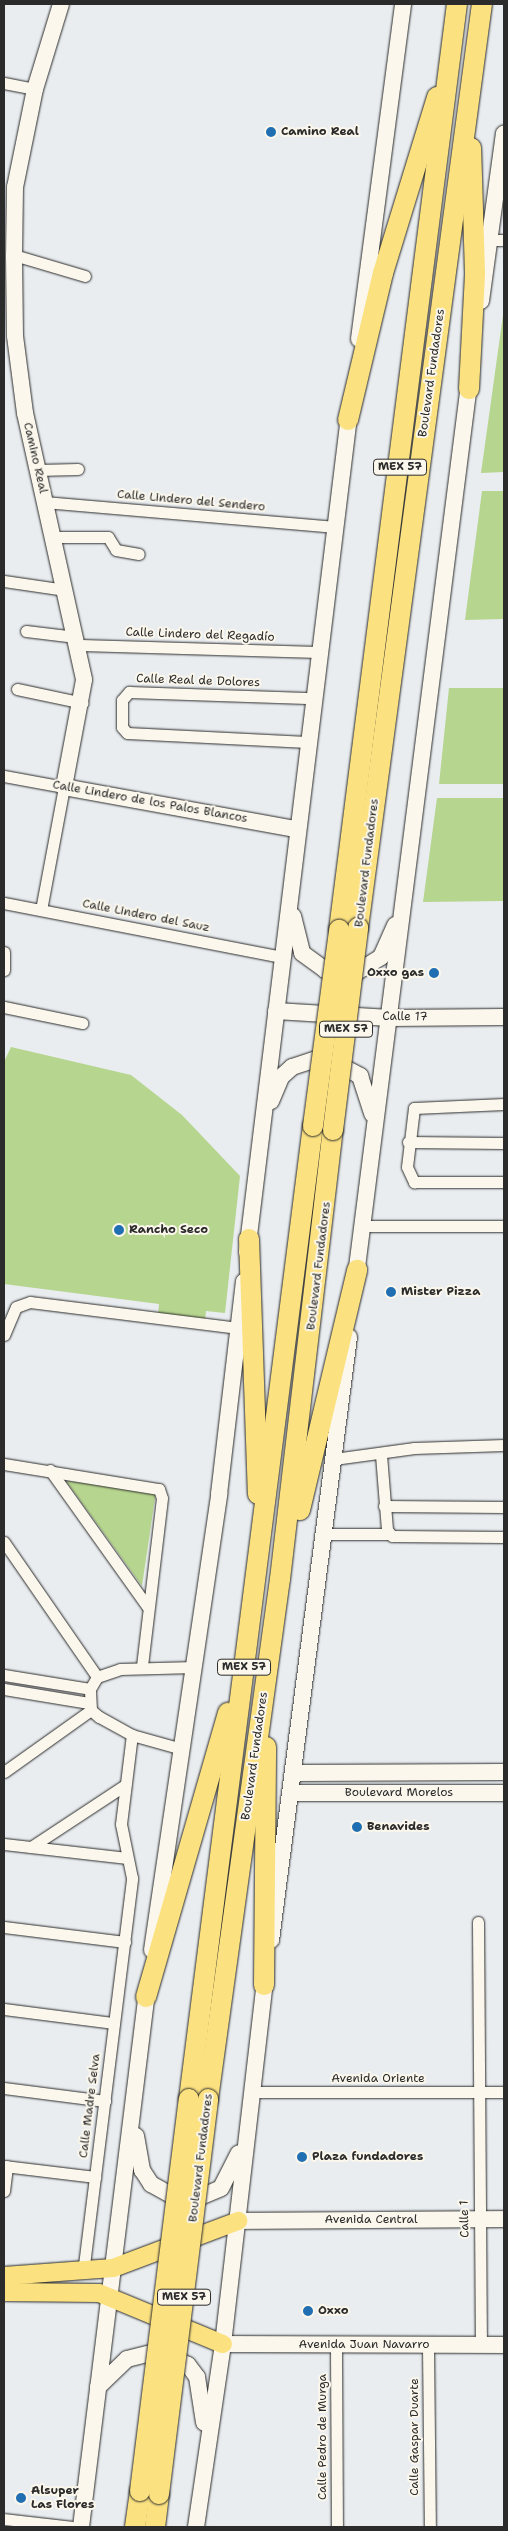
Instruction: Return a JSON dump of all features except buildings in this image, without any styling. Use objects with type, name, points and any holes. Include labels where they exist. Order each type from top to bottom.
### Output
[{"type":"highway","name":"Boulevard Fundadores","points":[[135,2527],[199,2099],[264,1694],[280,1579],[321,1251],[349,929],[457,4]]},
{"type":"highway","name":"Boulevard Fundadores","points":[[155,2527],[245,1659],[301,1235],[349,929],[482,4]]},
{"type":"highway","points":[[348,420],[383,272],[451,54]]},
{"type":"highway","points":[[468,110],[475,273],[469,389]]},
{"type":"highway","points":[[249,1239],[260,1551]]},
{"type":"highway","points":[[280,1579],[358,1265]]},
{"type":"highway","points":[[146,1996],[245,1659]]},
{"type":"highway","points":[[264,1694],[264,1985]]},
{"type":"main road","name":"Camino Real","points":[[61,4],[35,89],[9,187],[14,255],[18,376],[44,502],[77,641],[83,702],[64,787]]},
{"type":"main road","points":[[80,2527],[146,1996],[194,1667],[238,1328],[296,828],[403,4]]},
{"type":"main road","points":[[196,2527],[223,2344],[264,1985],[294,1793],[362,1232],[469,389],[497,240],[504,134]]},
{"type":"main road","name":"Calle Lindero de los Palos Blancos","points":[[64,787],[296,828]]},
{"type":"main road","points":[[290,877],[293,923],[302,953],[325,970],[341,972],[358,972],[382,957],[407,878]]},
{"type":"main road","name":"Calle 17","points":[[276,1011],[390,1018],[504,1017]]},
{"type":"main road","points":[[262,1127],[285,1073],[301,1062],[334,1062],[350,1067],[366,1084],[373,1151]]},
{"type":"main road","name":"Boulevard Morelos","points":[[296,1773],[504,1772]]},
{"type":"main road","name":"Boulevard Morelos","points":[[294,1793],[504,1793]]},
{"type":"main road","points":[[133,2106],[142,2170],[151,2184],[178,2199],[193,2200],[221,2188],[231,2174],[249,2119]]},
{"type":"main road","name":"Avenida Central","points":[[238,2221],[504,2219]]},
{"type":"main road","points":[[4,2276],[84,2273],[113,2268],[238,2221]]},
{"type":"main road","points":[[4,2292],[91,2292],[109,2296],[223,2344]]},
{"type":"main road","name":"Avenida Juan Navarro","points":[[223,2344],[336,2346],[504,2345]]},
{"type":"main road","points":[[98,2387],[127,2358],[143,2351],[159,2351],[188,2365],[202,2391],[204,2467]]},
{"type":"street","points":[[4,83],[35,89]]},
{"type":"street","points":[[14,255],[84,276]]},
{"type":"street","points":[[37,470],[78,469]]},
{"type":"street","name":"Calle Lindero del Sendero","points":[[44,502],[336,527]]},
{"type":"street","points":[[52,537],[108,537],[116,550],[139,554]]},
{"type":"street","points":[[4,581],[65,590]]},
{"type":"street","name":"Calle Lindero del Regadío","points":[[26,631],[77,641],[320,652]]},
{"type":"street","points":[[17,689],[83,702]]},
{"type":"street","name":"Calle Real de Dolores","points":[[307,742],[127,733],[122,727],[122,700],[129,692],[314,698]]},
{"type":"street","name":"Calle Lindero de los Palos Blancos","points":[[4,776],[64,787]]},
{"type":"street","name":"Camino Real","points":[[41,910],[64,787]]},
{"type":"street","name":"Calle Lindero del Sauz","points":[[4,903],[282,957]]},
{"type":"street","points":[[4,952],[4,970]]},
{"type":"street","points":[[4,1007],[82,1023]]},
{"type":"street","points":[[504,1104],[414,1108],[408,1142],[408,1174],[414,1182],[504,1182]]},
{"type":"street","points":[[408,1142],[504,1143]]},
{"type":"street","points":[[362,1232],[504,1226]]},
{"type":"street","points":[[4,1335],[16,1307],[30,1302],[238,1328]]},
{"type":"street","points":[[334,1459],[381,1455],[414,1448],[504,1445]]},
{"type":"street","points":[[381,1455],[384,1506],[389,1534]]},
{"type":"street","points":[[4,1464],[153,1485],[162,1498],[147,1606],[142,1665]]},
{"type":"street","points":[[50,1470],[147,1606]]},
{"type":"street","points":[[384,1506],[504,1507]]},
{"type":"street","points":[[325,1534],[389,1534],[404,1538],[504,1537]]},
{"type":"street","points":[[4,1542],[97,1677]]},
{"type":"street","points":[[90,1706],[90,1689],[97,1677],[142,1665],[194,1667]]},
{"type":"street","points":[[4,1675],[90,1689]]},
{"type":"street","points":[[4,1689],[90,1706],[132,1735],[182,1749]]},
{"type":"street","points":[[4,1772],[90,1706]]},
{"type":"street","name":"Calle Madre Selva","points":[[84,2273],[132,1878],[121,1824],[132,1735]]},
{"type":"street","points":[[31,1847],[125,1785]]},
{"type":"street","points":[[4,1844],[127,1858]]},
{"type":"street","name":"Calle 1","points":[[478,1922],[476,2092],[481,2345]]},
{"type":"street","points":[[4,1927],[125,1942]]},
{"type":"street","points":[[4,2009],[114,2023]]},
{"type":"street","points":[[4,2088],[105,2100]]},
{"type":"street","name":"Avenida Oriente","points":[[252,2092],[504,2092]]},
{"type":"street","points":[[4,2191],[5,2166],[95,2177]]},
{"type":"street","name":"Calle Pedro de Murga","points":[[336,2346],[337,2527]]},
{"type":"street","name":"Calle Gaspar Duarte","points":[[428,2346],[430,2527]]},
{"type":"street","points":[[4,2519],[72,2527]]},
{"type":"green space","points":[[504,308],[504,472],[481,473]]},
{"type":"green space","points":[[482,491],[504,491],[504,619],[465,620]]},
{"type":"green space","points":[[449,688],[504,688],[504,784],[439,784]]},
{"type":"green space","points":[[437,798],[504,798],[504,901],[423,902]]},
{"type":"green space","name":"Rancho Seco","points":[[11,1047],[131,1075],[182,1115],[240,1176],[225,1313],[206,1311],[205,1321],[158,1314],[159,1304],[4,1284],[4,1062]]},
{"type":"green space","points":[[66,1481],[156,1491],[142,1586]]},
{"type":"place","name":"Camino Real","points":[[271,132]]},
{"type":"place","name":"Oxxo gas","points":[[434,973]]},
{"type":"place","name":"Rancho Seco","points":[[119,1230]]},
{"type":"place","name":"Mister Pizza","points":[[391,1292]]},
{"type":"place","name":"Benavides","points":[[357,1827]]},
{"type":"place","name":"Plaza fundadores","points":[[302,2157]]},
{"type":"place","name":"Oxxo","points":[[308,2311]]},
{"type":"place","name":"Alsuper Las Flores","points":[[21,2498]]}]
